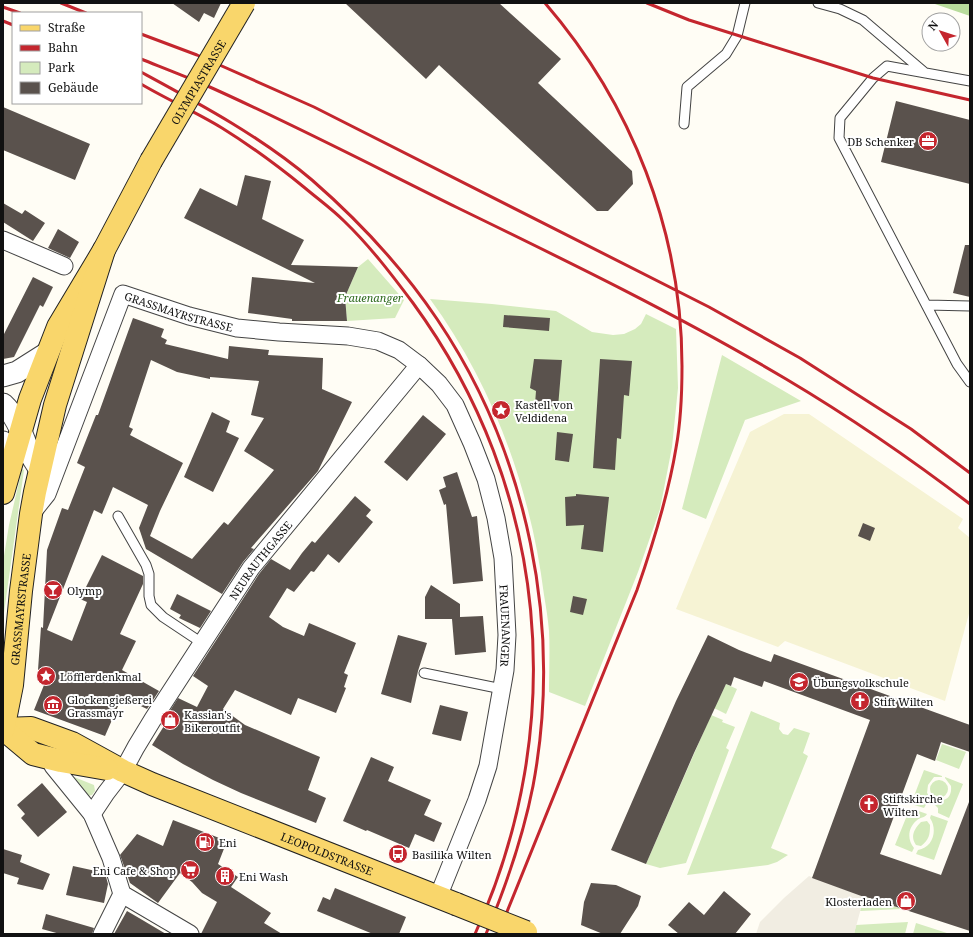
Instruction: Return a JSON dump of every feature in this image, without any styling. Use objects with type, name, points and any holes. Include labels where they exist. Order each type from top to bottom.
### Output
[{"type":"main road","name":"OLYMPIASTRASSE","points":[[151,161],[244,3]]},
{"type":"main road","name":"GRASSMAYRSTRASSE","points":[[3,492],[30,399],[58,327],[104,250],[151,161]]},
{"type":"main road","name":"GRASSMAYRSTRASSE","points":[[3,729],[12,685],[21,591],[31,514],[40,470],[62,380],[104,250]]},
{"type":"main road","name":"LEOPOLDSTRASSE","points":[[3,729],[31,728],[72,743],[124,771],[152,784],[529,933]]},
{"type":"main road","name":"LEOPOLDSTRASSE","points":[[3,729],[33,754],[51,759],[124,771]]},
{"type":"street","points":[[3,240],[64,266]]},
{"type":"street","name":"GRASSMAYRSTRASSE","points":[[31,514],[47,494],[123,294],[189,316],[237,328],[348,336],[378,341],[399,350],[419,365]]},
{"type":"street","points":[[3,376],[17,372],[47,353]]},
{"type":"street","name":"NEURAUTHGASSE","points":[[92,814],[106,793],[124,771],[136,747],[153,719],[251,568],[419,365]]},
{"type":"street","name":"FRAUENANGER","points":[[419,365],[439,384],[455,405],[486,479],[503,558],[506,596],[507,636],[505,670],[488,766],[447,900]]},
{"type":"street","points":[[3,404],[13,415],[21,429],[31,455],[40,470]]},
{"type":"street","points":[[3,442],[7,454],[9,470]]},
{"type":"street","points":[[51,759],[53,766],[92,814],[111,858],[122,894],[190,934]]},
{"type":"street","points":[[102,934],[122,894]]},
{"type":"lane","points":[[684,124],[687,87],[726,54],[737,36],[745,3]]},
{"type":"lane","points":[[818,3],[840,9],[863,20],[926,73]]},
{"type":"lane","points":[[970,81],[886,66],[873,78],[840,118],[839,138],[957,364],[970,382]]},
{"type":"lane","points":[[927,305],[970,306]]},
{"type":"lane","points":[[118,516],[146,565],[149,574],[149,596],[151,604],[163,617],[202,643]]},
{"type":"lane","points":[[424,673],[502,689]]},
{"type":"shaded area","points":[[784,414],[809,414],[963,519],[958,528],[970,538],[970,610],[945,701],[785,641],[778,647],[676,609],[750,432]]},
{"type":"shaded area","points":[[809,876],[864,897],[854,934],[756,934],[760,922]]},
{"type":"green space","points":[[932,3],[970,3],[970,16]]},
{"type":"green space","name":"Frauenanger","points":[[368,259],[404,300],[395,318],[347,321],[345,297],[358,267]]},
{"type":"green space","points":[[430,299],[556,311],[592,332],[613,335],[624,334],[635,329],[641,324],[646,314],[676,329],[678,388],[672,447],[660,509],[638,572],[585,706],[549,692],[549,626],[538,556],[530,517],[519,478],[506,440],[473,367]]},
{"type":"green space","points":[[722,355],[801,401],[745,420],[706,519],[682,509]]},
{"type":"green space","points":[[22,469],[24,470],[3,620],[3,562],[9,525]]},
{"type":"green space","points":[[726,684],[737,689],[726,714],[714,708]]},
{"type":"green space","points":[[751,711],[780,723],[779,729],[783,734],[788,735],[794,728],[810,733],[803,753],[808,756],[771,848],[788,855],[777,862],[768,865],[687,875]]},
{"type":"green space","points":[[711,715],[723,720],[722,722],[735,727],[726,748],[729,750],[686,863],[660,868],[646,864]]},
{"type":"green space","points":[[942,744],[966,752],[959,769],[936,760]]},
{"type":"green space","points":[[924,770],[942,777],[934,777],[928,785],[927,793],[933,800],[931,803],[927,803],[924,808],[911,804]]},
{"type":"green space","points":[[74,777],[94,785],[95,791],[92,795],[88,796],[71,781]]},
{"type":"green space","points":[[945,777],[963,784],[949,818],[938,813],[938,808],[935,805],[937,801],[946,799],[951,793],[951,786]]},
{"type":"green space","points":[[939,780],[945,783],[948,789],[945,795],[939,798],[933,795],[930,789],[933,783]]},
{"type":"green space","points":[[910,808],[927,814],[911,827],[909,838],[914,848],[912,852],[895,845]]},
{"type":"green space","points":[[931,815],[948,821],[934,860],[916,854],[918,850],[927,846],[933,838],[934,828],[930,818]]},
{"type":"green space","points":[[927,821],[930,825],[930,832],[926,842],[921,846],[916,845],[913,836],[916,827],[921,822]]},
{"type":"green space","points":[[864,897],[866,897],[902,909],[860,911]]},
{"type":"green space","points":[[908,922],[905,934],[854,934],[856,925]]},
{"type":"green space","points":[[916,923],[950,934],[913,934]]},
{"type":"building","points":[[172,3],[221,3],[214,18],[204,13],[199,22]]},
{"type":"building","points":[[345,3],[499,3],[561,59],[538,83],[632,171],[633,184],[608,211],[597,211],[439,65],[426,79]]},
{"type":"building","name":"DB Schenker","points":[[896,101],[970,120],[970,184],[881,162]]},
{"type":"building","points":[[3,107],[90,144],[75,180],[3,150]]},
{"type":"building","points":[[245,175],[271,181],[262,219],[304,240],[291,265],[358,267],[345,297],[347,321],[292,321],[292,319],[248,313],[252,277],[315,283],[184,218],[200,188],[237,206]]},
{"type":"building","points":[[3,203],[22,214],[25,210],[45,223],[33,241],[3,222]]},
{"type":"building","points":[[58,229],[79,242],[70,258],[48,248]]},
{"type":"building","points":[[965,245],[970,245],[970,297],[953,293]]},
{"type":"building","points":[[33,277],[53,287],[43,307],[40,305],[14,357],[3,359],[3,336]]},
{"type":"building","points":[[504,315],[550,318],[549,331],[503,327]]},
{"type":"building","points":[[133,318],[164,329],[161,337],[167,340],[165,344],[228,359],[229,346],[269,350],[268,355],[323,358],[322,389],[352,402],[318,471],[251,548],[254,549],[243,562],[222,594],[146,549],[139,528],[148,505],[113,487],[102,514],[94,510],[47,630],[72,641],[87,602],[80,599],[102,555],[143,576],[143,584],[120,634],[136,641],[122,670],[159,691],[147,709],[122,697],[105,736],[34,710],[48,675],[38,670],[41,627],[43,628],[47,550],[62,508],[68,510],[85,467],[77,463],[96,415],[98,415]],"holes":[[[151,360],[177,372],[210,379],[210,377],[259,381],[251,415],[264,418],[244,451],[274,470],[228,525],[224,522],[192,559],[150,536],[183,463],[130,435],[133,429],[129,427]]]},
{"type":"building","points":[[534,359],[562,360],[558,407],[535,404],[536,391],[530,388]]},
{"type":"building","points":[[600,359],[632,361],[629,396],[624,395],[621,439],[617,438],[615,470],[593,468]]},
{"type":"building","points":[[212,412],[230,421],[226,432],[239,438],[213,492],[184,477]]},
{"type":"building","points":[[423,415],[446,434],[407,481],[384,462]]},
{"type":"building","points":[[557,432],[573,434],[569,462],[555,460]]},
{"type":"building","points":[[457,472],[472,517],[477,516],[483,581],[453,584],[446,504],[444,505],[439,490],[446,487],[443,477]]},
{"type":"building","points":[[576,494],[609,497],[603,552],[581,549],[584,525],[566,526],[565,497],[576,496]]},
{"type":"building","points":[[355,496],[371,510],[366,516],[373,522],[339,563],[328,554],[314,572],[311,571],[294,592],[287,588],[269,617],[283,627],[304,636],[309,623],[356,643],[344,673],[348,675],[344,687],[346,688],[336,713],[298,698],[291,715],[235,690],[223,709],[245,725],[320,757],[308,790],[326,798],[316,823],[241,793],[213,780],[152,745],[164,726],[161,725],[178,698],[197,707],[208,686],[193,676],[259,574],[271,559],[290,570],[312,541],[315,543]]},
{"type":"building","points":[[863,523],[875,528],[870,541],[858,536]]},
{"type":"building","points":[[431,585],[460,604],[460,617],[483,616],[486,652],[455,655],[452,619],[425,619],[425,597]]},
{"type":"building","points":[[177,594],[211,611],[200,628],[179,618],[181,615],[170,609]]},
{"type":"building","points":[[573,596],[587,599],[583,615],[570,612]]},
{"type":"building","points":[[398,635],[427,643],[418,671],[411,703],[381,694]]},
{"type":"building","points":[[708,635],[739,650],[771,662],[774,654],[970,725],[970,752],[941,742],[935,761],[917,754],[880,854],[941,875],[970,802],[970,931],[864,897],[812,878],[870,720],[764,681],[762,687],[734,677],[731,686],[726,684],[694,753],[646,864],[611,850],[676,701]]},
{"type":"building","points":[[440,705],[468,712],[461,741],[432,734]]},
{"type":"building","points":[[371,757],[394,767],[388,781],[431,800],[424,815],[442,823],[434,842],[415,834],[409,848],[343,821]]},
{"type":"building","points":[[42,783],[67,812],[38,837],[21,818],[25,814],[17,805]]},
{"type":"building","points":[[173,820],[227,841],[218,864],[238,877],[231,887],[271,913],[264,923],[282,934],[201,934],[217,902],[202,893],[192,882],[180,873],[158,903],[130,883],[120,855],[137,834],[163,846]]},
{"type":"building","points":[[3,849],[22,855],[20,862],[50,874],[43,890],[17,884],[19,878],[3,873]]},
{"type":"building","points":[[73,866],[105,873],[108,884],[104,903],[66,895]]},
{"type":"building","points":[[591,883],[616,885],[641,896],[638,906],[620,934],[603,934],[581,925],[584,902]]},
{"type":"building","points":[[335,888],[406,917],[399,934],[373,934],[317,911],[323,897],[330,900]]},
{"type":"building","points":[[724,891],[751,914],[735,934],[679,934],[668,925],[689,902],[704,915]]},
{"type":"building","points":[[127,911],[139,918],[166,934],[114,934]]},
{"type":"building","points":[[46,914],[94,928],[92,934],[60,934],[42,929]]},
{"type":"railway","points":[[61,3],[84,12]]},
{"type":"railway","points":[[498,934],[643,573],[660,520],[669,484],[678,438],[680,417],[682,366],[680,316],[673,267],[662,219],[646,172],[627,127],[603,83],[576,42],[545,3]]},
{"type":"railway","points":[[647,3],[689,20],[873,78],[970,100]]},
{"type":"railway","points":[[3,7],[17,12]]},
{"type":"railway","points":[[3,21],[12,25]]},
{"type":"railway","points":[[142,34],[197,55],[314,107],[709,307],[800,358],[911,429],[970,473]]},
{"type":"railway","points":[[142,59],[203,84],[299,129],[583,269],[706,333],[786,379],[857,423],[970,504]]},
{"type":"railway","points":[[142,73],[207,109],[272,149],[312,180],[363,228],[409,281],[437,319],[468,371],[495,426],[515,484],[530,543],[540,604],[543,665],[541,726],[529,805],[513,861],[486,934]]},
{"type":"railway","points":[[142,85],[212,122],[254,149],[325,204],[363,240],[413,303],[459,375],[493,451],[517,530],[531,610],[533,692],[525,774],[505,855],[475,934]]},
{"type":"place","name":"DB Schenker","points":[[928,141]]},
{"type":"place","name":"Kastell von Veldidena","points":[[501,410]]},
{"type":"place","name":"Olymp","points":[[53,590]]},
{"type":"place","name":"Löfflerdenkmal","points":[[46,676]]},
{"type":"place","name":"Übungsvolkschule","points":[[799,682]]},
{"type":"place","name":"Stift Wilten","points":[[860,701]]},
{"type":"place","name":"Glockengießerei Grassmayr","points":[[53,705]]},
{"type":"place","name":"Kassian's Bikeroutfit","points":[[170,720]]},
{"type":"place","name":"Stiftskirche Wilten","points":[[869,804]]},
{"type":"place","name":"Eni","points":[[205,842]]},
{"type":"place","name":"Basilika Wilten","points":[[398,854]]},
{"type":"place","name":"Eni Cafe & Shop","points":[[190,870]]},
{"type":"place","name":"Eni Wash","points":[[225,876]]},
{"type":"place","name":"Klosterladen","points":[[906,901]]}]
